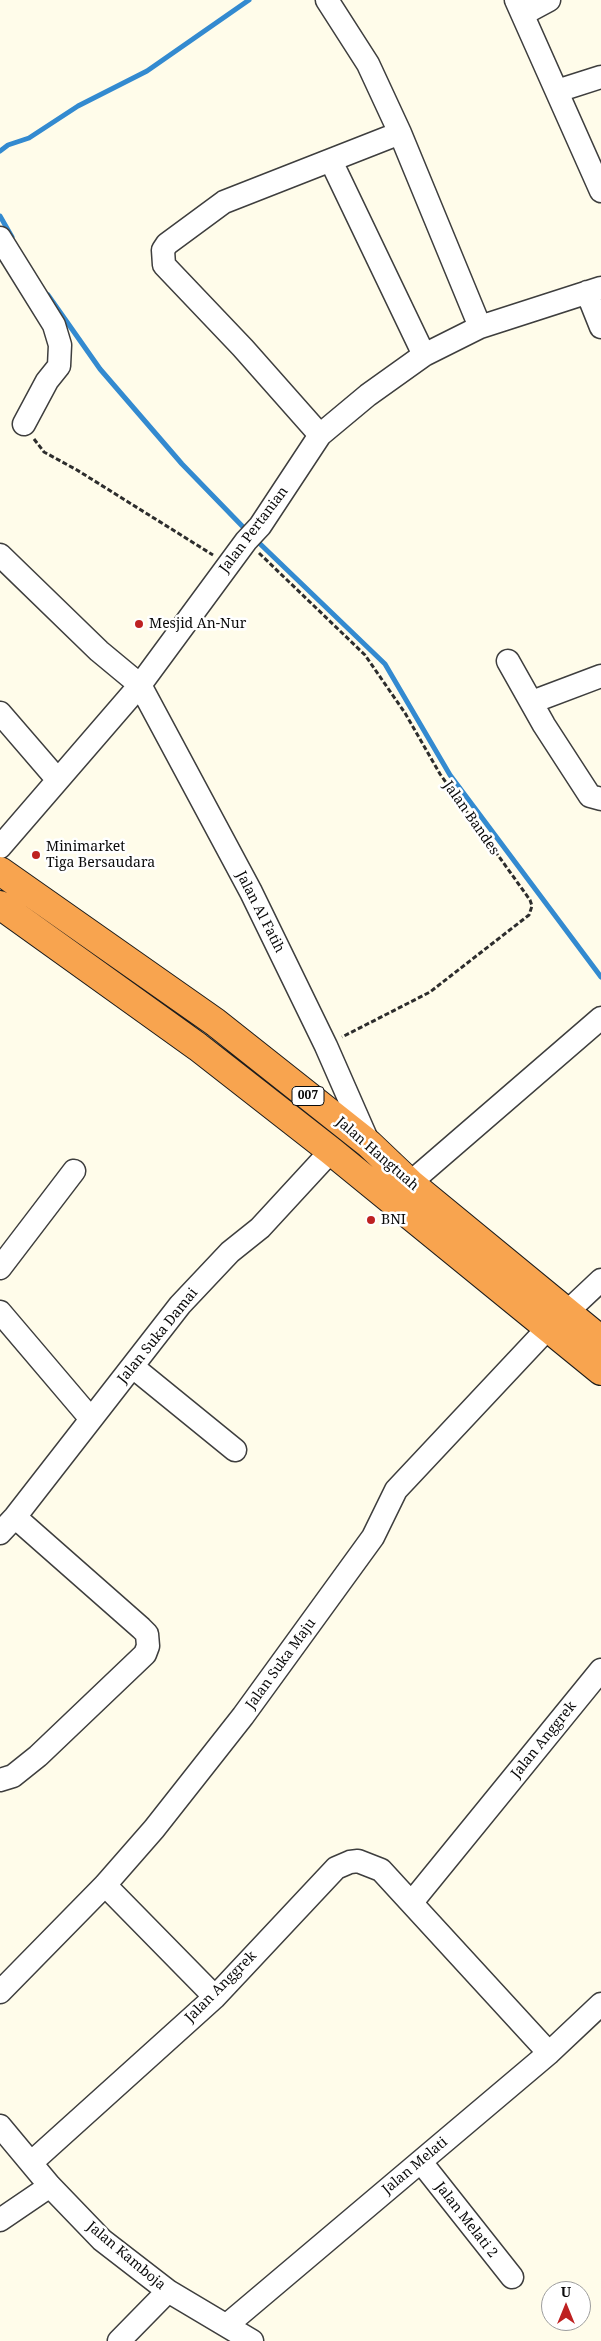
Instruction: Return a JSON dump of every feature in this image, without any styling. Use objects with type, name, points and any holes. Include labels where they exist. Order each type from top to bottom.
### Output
[{"type":"highway","name":"Jalan Hangtuah","points":[[0,871],[215,1022],[369,1144],[410,1183],[490,1266]]},
{"type":"highway","name":"Jalan Hangtuah","points":[[0,905],[198,1047],[331,1151],[490,1266],[558,1320],[601,1371]]},
{"type":"highway","name":"Jalan Hangtuah","points":[[558,1320],[601,1340]]},
{"type":"street","points":[[327,0],[368,64],[400,133],[480,327]]},
{"type":"street","points":[[549,0],[519,7],[601,191]]},
{"type":"street","points":[[557,91],[601,77]]},
{"type":"street","points":[[320,435],[243,348],[164,265],[162,255],[166,244],[224,202],[400,133]]},
{"type":"street","points":[[331,161],[424,355]]},
{"type":"street","points":[[0,238],[54,325],[60,345],[59,366],[47,381],[24,424]]},
{"type":"street","points":[[594,290],[601,327]]},
{"type":"street","name":"Jalan Pertanian","points":[[0,847],[140,685],[252,535],[320,435],[368,395],[424,355],[480,327],[594,290]]},
{"type":"street","points":[[0,555],[100,651],[140,685]]},
{"type":"street","points":[[508,661],[544,725],[590,796],[601,799]]},
{"type":"street","points":[[532,702],[601,676]]},
{"type":"street","name":"Jalan Al Fatih","points":[[140,685],[252,892],[326,1046],[369,1144]]},
{"type":"street","points":[[0,713],[57,780]]},
{"type":"street","points":[[410,1183],[601,1018]]},
{"type":"street","name":"Jalan Suka Damai","points":[[0,1533],[15,1517],[133,1367],[180,1304],[230,1252],[260,1228],[331,1151]]},
{"type":"street","points":[[0,1268],[74,1172]]},
{"type":"street","name":"Jalan Suka Maju","points":[[1,1988],[105,1885],[154,1829],[243,1716],[373,1536],[396,1490],[558,1320],[601,1280]]},
{"type":"street","points":[[0,1312],[91,1419]]},
{"type":"street","points":[[133,1367],[235,1450]]},
{"type":"street","points":[[0,1780],[13,1776],[38,1756],[145,1654],[148,1646],[147,1634],[141,1628],[15,1517]]},
{"type":"street","name":"Jalan Anggrek","points":[[412,1902],[598,1682]]},
{"type":"street","name":"Jalan Anggrek","points":[[32,2162],[215,1997],[342,1863],[358,1861],[381,1870],[549,2053]]},
{"type":"street","points":[[105,1885],[215,1997]]},
{"type":"street","name":"Jalan Melati","points":[[227,2325],[549,2053],[601,2004]]},
{"type":"street","name":"Jalan Kamboja","points":[[0,2126],[32,2162],[50,2186],[102,2240],[168,2291],[252,2341]]},
{"type":"street","name":"Jalan Melati 2","points":[[421,2162],[512,2277]]},
{"type":"street","points":[[0,2220],[50,2186]]},
{"type":"street","points":[[119,2341],[168,2291]]},
{"type":"path","points":[[24,424],[44,452],[77,470],[228,565]]},
{"type":"path","name":"Jalan Bandes","points":[[252,535],[365,655],[405,712],[440,774],[530,900],[532,906],[529,915],[430,992],[326,1046]]},
{"type":"waterway","points":[[0,151],[8,145],[29,138],[78,106],[147,71],[249,0]]},
{"type":"waterway","points":[[0,216],[12,237]]},
{"type":"waterway","points":[[48,295],[100,369],[182,464],[247,531]]},
{"type":"waterway","points":[[255,539],[385,664],[450,775],[601,977]]},
{"type":"place","name":"Mesjid An-Nur","points":[[139,624]]},
{"type":"place","name":"Minimarket Tiga Bersaudara","points":[[36,855]]},
{"type":"place","name":"BNI","points":[[371,1220]]}]
